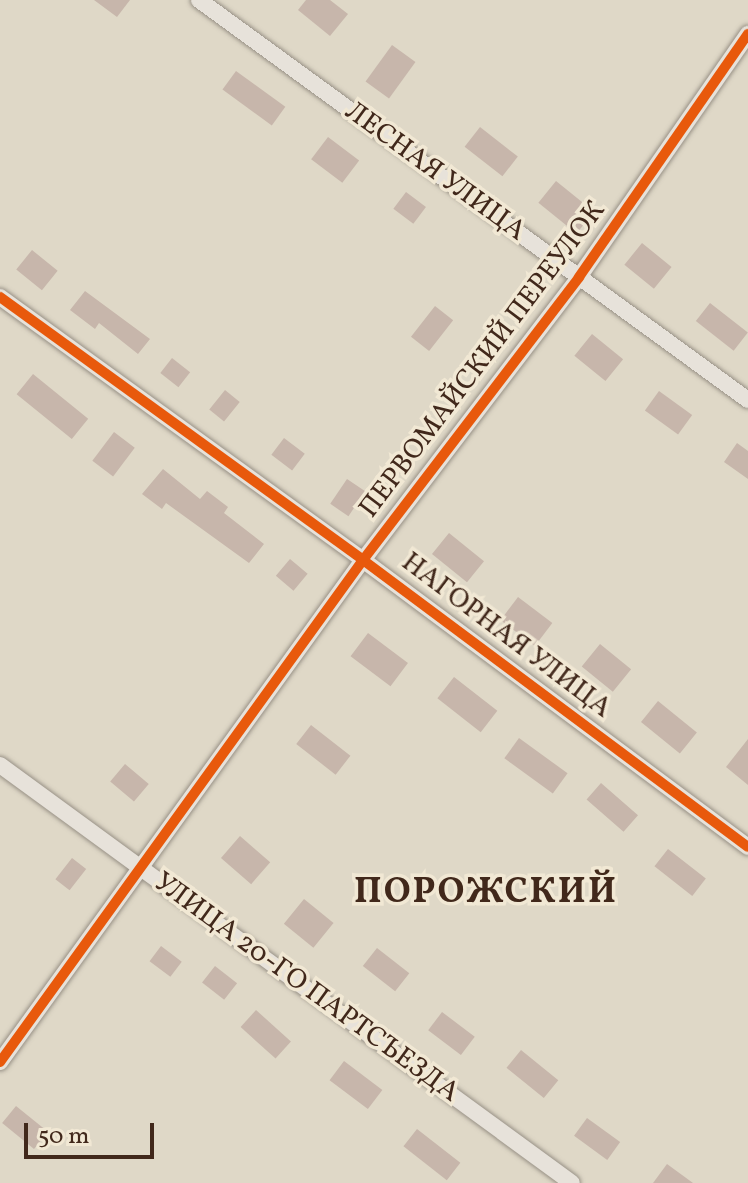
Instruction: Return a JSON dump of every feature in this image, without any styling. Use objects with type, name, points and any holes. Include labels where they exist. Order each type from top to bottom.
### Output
[{"type":"street","name":"ЛЕСНАЯ УЛИЦА","points":[[199,0],[748,400]]},
{"type":"street","name":"ПЕРВОМАЙСКИЙ ПЕРЕУЛОК","points":[[0,1062],[363,560],[579,277],[748,34]]},
{"type":"street","name":"НАГОРНАЯ УЛИЦА","points":[[0,297],[363,560],[748,847]]},
{"type":"street","name":"УЛИЦА 20-ГО ПАРТСЪЕЗДА","points":[[0,765],[572,1183]]},
{"type":"building","points":[[94,0],[130,0],[117,17]]},
{"type":"building","points":[[306,0],[330,0],[348,14],[330,36],[298,10]]},
{"type":"building","points":[[392,45],[415,62],[389,98],[366,81]]},
{"type":"building","points":[[236,71],[285,107],[272,125],[222,90]]},
{"type":"building","points":[[480,127],[518,157],[502,176],[465,147]]},
{"type":"building","points":[[328,137],[359,160],[342,183],[311,159]]},
{"type":"building","points":[[556,181],[594,212],[576,234],[538,203]]},
{"type":"building","points":[[406,192],[426,207],[413,224],[393,209]]},
{"type":"building","points":[[642,243],[672,267],[654,289],[624,265]]},
{"type":"building","points":[[32,250],[58,271],[42,290],[16,269]]},
{"type":"building","points":[[85,291],[150,339],[138,354],[99,323],[95,329],[70,310]]},
{"type":"building","points":[[710,303],[748,333],[734,351],[696,321]]},
{"type":"building","points":[[435,306],[453,320],[429,351],[411,337]]},
{"type":"building","points":[[592,334],[623,359],[605,381],[574,356]]},
{"type":"building","points":[[172,358],[190,372],[178,387],[160,373]]},
{"type":"building","points":[[33,374],[88,419],[72,439],[17,394]]},
{"type":"building","points":[[225,390],[240,402],[224,421],[209,409]]},
{"type":"building","points":[[659,391],[692,415],[678,435],[645,410]]},
{"type":"building","points":[[114,432],[135,448],[113,476],[92,461]]},
{"type":"building","points":[[284,438],[305,454],[292,470],[271,455]]},
{"type":"building","points":[[737,443],[748,451],[748,479],[724,462]]},
{"type":"building","points":[[163,469],[200,499],[207,491],[228,507],[224,513],[264,544],[249,563],[166,503],[162,509],[142,494]]},
{"type":"building","points":[[347,479],[365,491],[348,516],[330,504]]},
{"type":"building","points":[[449,533],[484,561],[467,582],[432,554]]},
{"type":"building","points":[[290,559],[308,574],[293,591],[276,576]]},
{"type":"building","points":[[518,597],[552,623],[535,646],[501,620]]},
{"type":"building","points":[[368,633],[408,663],[390,686],[351,656]]},
{"type":"building","points":[[600,644],[631,669],[613,692],[582,667]]},
{"type":"building","points":[[454,677],[497,711],[481,732],[437,698]]},
{"type":"building","points":[[658,701],[697,732],[680,753],[641,722]]},
{"type":"building","points":[[311,725],[350,756],[336,775],[296,744]]},
{"type":"building","points":[[519,738],[568,773],[553,793],[504,758]]},
{"type":"building","points":[[748,739],[748,785],[726,767]]},
{"type":"building","points":[[125,764],[149,784],[134,802],[110,782]]},
{"type":"building","points":[[601,783],[638,815],[624,832],[587,800]]},
{"type":"building","points":[[240,836],[270,862],[251,884],[221,858]]},
{"type":"building","points":[[668,849],[706,879],[692,896],[654,866]]},
{"type":"building","points":[[72,858],[86,869],[70,890],[55,879]]},
{"type":"building","points":[[304,899],[334,923],[313,948],[284,924]]},
{"type":"building","points":[[161,946],[182,962],[170,977],[150,961]]},
{"type":"building","points":[[377,948],[409,973],[395,991],[363,966]]},
{"type":"building","points":[[215,966],[237,983],[224,1000],[202,983]]},
{"type":"building","points":[[256,1010],[291,1041],[276,1059],[241,1027]]},
{"type":"building","points":[[442,1012],[475,1037],[461,1055],[428,1030]]},
{"type":"building","points":[[521,1050],[558,1080],[544,1098],[507,1068]]},
{"type":"building","points":[[344,1061],[382,1090],[368,1109],[330,1080]]},
{"type":"building","points":[[16,1106],[48,1132],[34,1149],[2,1123]]},
{"type":"building","points":[[587,1118],[620,1142],[607,1160],[574,1136]]},
{"type":"building","points":[[417,1129],[460,1163],[447,1180],[403,1146]]},
{"type":"building","points":[[667,1164],[693,1183],[653,1183]]},
{"type":"cycle path","points":[[0,1062],[363,560],[579,277],[748,34]]},
{"type":"cycle path","points":[[0,297],[363,560],[748,847]]},
{"type":"district","name":"ПОРОЖСКИЙ","points":[[486,894]]}]
